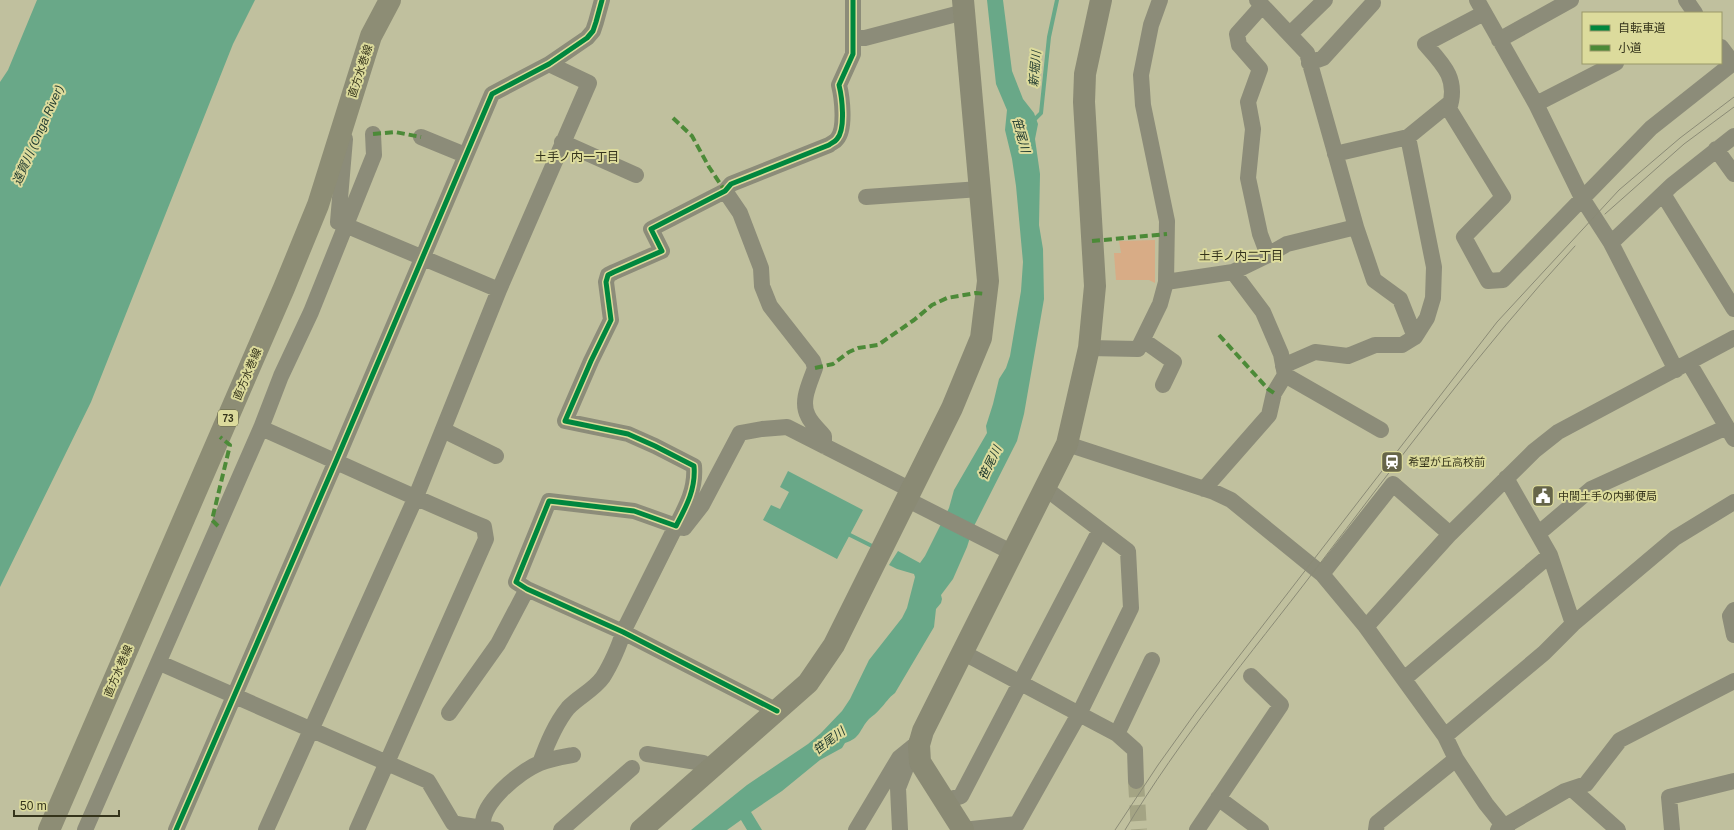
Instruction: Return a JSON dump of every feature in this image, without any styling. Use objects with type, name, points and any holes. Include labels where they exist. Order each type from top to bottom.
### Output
[{"type":"main road","name":"直方水巻線","points":[[49,830],[284,288],[318,205],[348,107],[372,36],[390,0]]},
{"type":"street","points":[[176,830],[336,461],[492,94],[549,64],[587,38],[595,26],[602,0]]},
{"type":"street","points":[[540,763],[549,739],[560,719],[569,707],[602,678],[621,640],[623,632],[690,498],[695,474],[694,466],[628,434],[565,421],[590,361],[611,320],[606,282],[608,275],[662,250],[651,229],[726,191],[731,184],[829,145],[837,139],[842,128],[842,95],[839,85],[853,54],[853,0]]},
{"type":"street","points":[[900,830],[898,788],[919,738],[962,652],[1009,551],[1045,488],[1067,444],[1089,348],[1094,286],[1084,102],[1085,74],[1101,0]]},
{"type":"street","points":[[1089,348],[1138,349],[1144,340],[1160,304],[1166,282],[1167,221],[1143,105],[1141,75],[1151,25],[1160,0]]},
{"type":"street","points":[[1290,34],[1325,0]]},
{"type":"street","points":[[1499,40],[1571,0]]},
{"type":"street","points":[[1686,0],[1694,12]]},
{"type":"street","points":[[1268,255],[1260,234],[1248,178],[1253,129],[1248,102],[1260,70],[1239,45],[1237,34],[1260,3],[1307,53],[1356,227],[1374,280],[1400,299],[1415,337]]},
{"type":"street","points":[[1310,63],[1323,58],[1373,3]]},
{"type":"street","points":[[642,830],[808,683],[834,645],[913,498],[981,338],[988,281],[964,6],[865,38],[853,38]]},
{"type":"street","points":[[1539,533],[1591,489],[1730,433],[1682,366],[1611,243],[1582,198],[1536,104],[1481,7],[1425,44],[1446,68],[1452,85],[1452,102],[1449,109],[1503,197],[1464,237],[1488,281],[1503,280],[1582,198],[1651,128],[1733,63],[1722,48]]},
{"type":"street","points":[[266,830],[415,499],[500,290],[562,142],[589,83],[549,64]]},
{"type":"street","points":[[1536,104],[1614,64]]},
{"type":"street","points":[[1335,154],[1408,137],[1452,102]]},
{"type":"street","points":[[348,107],[338,222],[500,290]]},
{"type":"street","points":[[85,830],[160,662],[261,428],[281,376],[311,312],[374,155],[373,134]]},
{"type":"street","points":[[1611,243],[1663,194],[1716,149],[1734,136]]},
{"type":"street","points":[[421,137],[465,155]]},
{"type":"street","points":[[1284,370],[1315,352],[1348,356],[1375,345],[1402,345],[1415,337],[1427,318],[1433,298],[1434,267],[1408,137]]},
{"type":"street","points":[[562,142],[636,175]]},
{"type":"street","points":[[1716,149],[1734,174]]},
{"type":"street","points":[[866,198],[980,189]]},
{"type":"street","points":[[726,191],[740,213],[761,268],[762,286],[770,306],[813,362],[815,368],[805,397],[805,408],[808,417],[824,436],[824,446]]},
{"type":"street","points":[[1663,194],[1734,309]]},
{"type":"street","points":[[1166,282],[1233,272],[1287,244],[1356,227]]},
{"type":"street","points":[[1204,489],[1269,415],[1274,393],[1284,370],[1281,354],[1263,312],[1233,272]]},
{"type":"street","points":[[1366,627],[1450,534],[1534,451],[1558,432],[1734,338]]},
{"type":"street","points":[[1144,340],[1174,362],[1163,385]]},
{"type":"street","points":[[1284,370],[1381,430]]},
{"type":"street","points":[[777,711],[623,632],[527,589],[516,582],[549,501],[634,511],[684,528],[702,505],[740,434],[762,429],[787,427],[824,446],[913,498],[1009,551]]},
{"type":"street","points":[[261,428],[336,461],[415,499],[484,527],[486,539],[357,830]]},
{"type":"street","points":[[443,430],[496,456]]},
{"type":"street","points":[[1067,444],[1204,489],[1231,500],[1322,574],[1366,627],[1445,736],[1456,759],[1503,829],[1566,790],[1586,784],[1620,740],[1734,681]]},
{"type":"street","points":[[1506,478],[1539,533],[1550,555],[1573,624]]},
{"type":"street","points":[[1322,574],[1393,484],[1450,534]]},
{"type":"street","points":[[919,738],[920,762],[963,830],[1018,824],[1079,714],[1131,608],[1128,551],[1045,488]]},
{"type":"street","points":[[1445,736],[1544,653],[1573,624],[1675,538],[1734,502]]},
{"type":"street","points":[[945,802],[961,796],[1100,530]]},
{"type":"street","points":[[1404,679],[1550,555]]},
{"type":"street","points":[[449,713],[498,644],[527,589]]},
{"type":"street","points":[[1734,610],[1730,616],[1734,636]]},
{"type":"street","points":[[962,652],[1117,734],[1135,750],[1136,781]]},
{"type":"street","points":[[1117,734],[1152,660]]},
{"type":"street","points":[[160,662],[428,781],[451,826],[488,829],[486,810],[497,795],[518,776],[540,763],[573,755]]},
{"type":"street","points":[[1197,830],[1281,705],[1251,676]]},
{"type":"street","points":[[856,830],[899,758],[919,738]]},
{"type":"street","points":[[647,754],[703,763],[710,770]]},
{"type":"street","points":[[1376,830],[1377,823],[1456,759]]},
{"type":"street","points":[[561,830],[632,768]]},
{"type":"street","points":[[1672,830],[1669,797],[1734,781]]},
{"type":"street","points":[[1572,789],[1618,830]]},
{"type":"street","points":[[1218,798],[1261,830]]},
{"type":"shaded area","points":[[1155,240],[1155,283],[1149,280],[1116,280],[1114,253],[1121,253],[1119,241]]},
{"type":"water","name":"遠賀川 (Onga River)","points":[[37,0],[255,0],[233,44],[91,402],[0,587],[0,82],[8,70]]},
{"type":"water","name":"笹尾川","points":[[987,0],[1003,0],[1012,71],[1023,99],[1034,113],[1038,124],[1035,139],[1040,174],[1039,225],[1043,249],[1044,299],[1024,414],[1017,441],[973,528],[967,547],[953,579],[941,595],[941,603],[936,609],[934,627],[895,693],[869,719],[854,739],[845,743],[842,748],[820,760],[782,791],[751,812],[762,830],[747,830],[741,820],[727,830],[691,830],[747,785],[808,744],[842,711],[850,699],[869,660],[902,618],[907,608],[915,577],[914,574],[889,565],[898,551],[920,563],[949,508],[954,490],[987,433],[986,426],[999,379],[1006,368],[1010,356],[1021,291],[1023,262],[1016,186],[1012,159],[1005,130],[1007,110],[996,84]]},
{"type":"water","points":[[788,471],[863,510],[837,559],[763,520],[771,505],[780,509],[789,492],[780,487]]},
{"type":"waterway","name":"新堀川","points":[[1032,122],[1041,113],[1049,37],[1057,0]]},
{"type":"waterway","points":[[848,534],[874,547]]},
{"type":"tunnel","points":[[1136,781],[1139,830]]},
{"type":"tram line","points":[[1115,830],[1158,765],[1196,712],[1497,322],[1619,190],[1680,138],[1734,97]]},
{"type":"tram line","points":[[1605,214],[1684,144],[1734,107]]},
{"type":"tram line","points":[[1125,830],[1146,796],[1216,697],[1409,446],[1507,324],[1575,246]]},
{"type":"marked path","points":[[673,118],[692,136],[709,167],[725,191]]},
{"type":"marked path","points":[[373,134],[395,132],[421,137]]},
{"type":"marked path","points":[[1092,241],[1167,234]]},
{"type":"marked path","points":[[815,368],[833,364],[849,352],[858,348],[878,345],[914,320],[932,305],[947,298],[976,293],[986,294]]},
{"type":"marked path","points":[[1219,335],[1268,389],[1274,393]]},
{"type":"marked path","points":[[218,526],[212,520],[230,445],[220,437]]},
{"type":"cycle path","points":[[176,830],[336,461],[492,94],[549,64],[587,38],[593,31],[602,0]]},
{"type":"cycle path","points":[[777,711],[623,632],[527,589],[516,582],[549,501],[634,511],[676,526],[687,505],[692,490],[694,466],[628,434],[565,421],[591,361],[611,320],[606,282],[608,275],[662,251],[651,229],[725,191],[731,184],[829,145],[836,140],[842,128],[842,105],[839,85],[853,54],[853,0]]},
{"type":"place","name":"希望が丘高校前","points":[[1392,462]]},
{"type":"place","name":"中間土手の内郵便局","points":[[1543,496]]},
{"type":"district","name":"土手ノ内一丁目","points":[[577,157]]},
{"type":"district","name":"土手ノ内二丁目","points":[[1241,256]]}]
